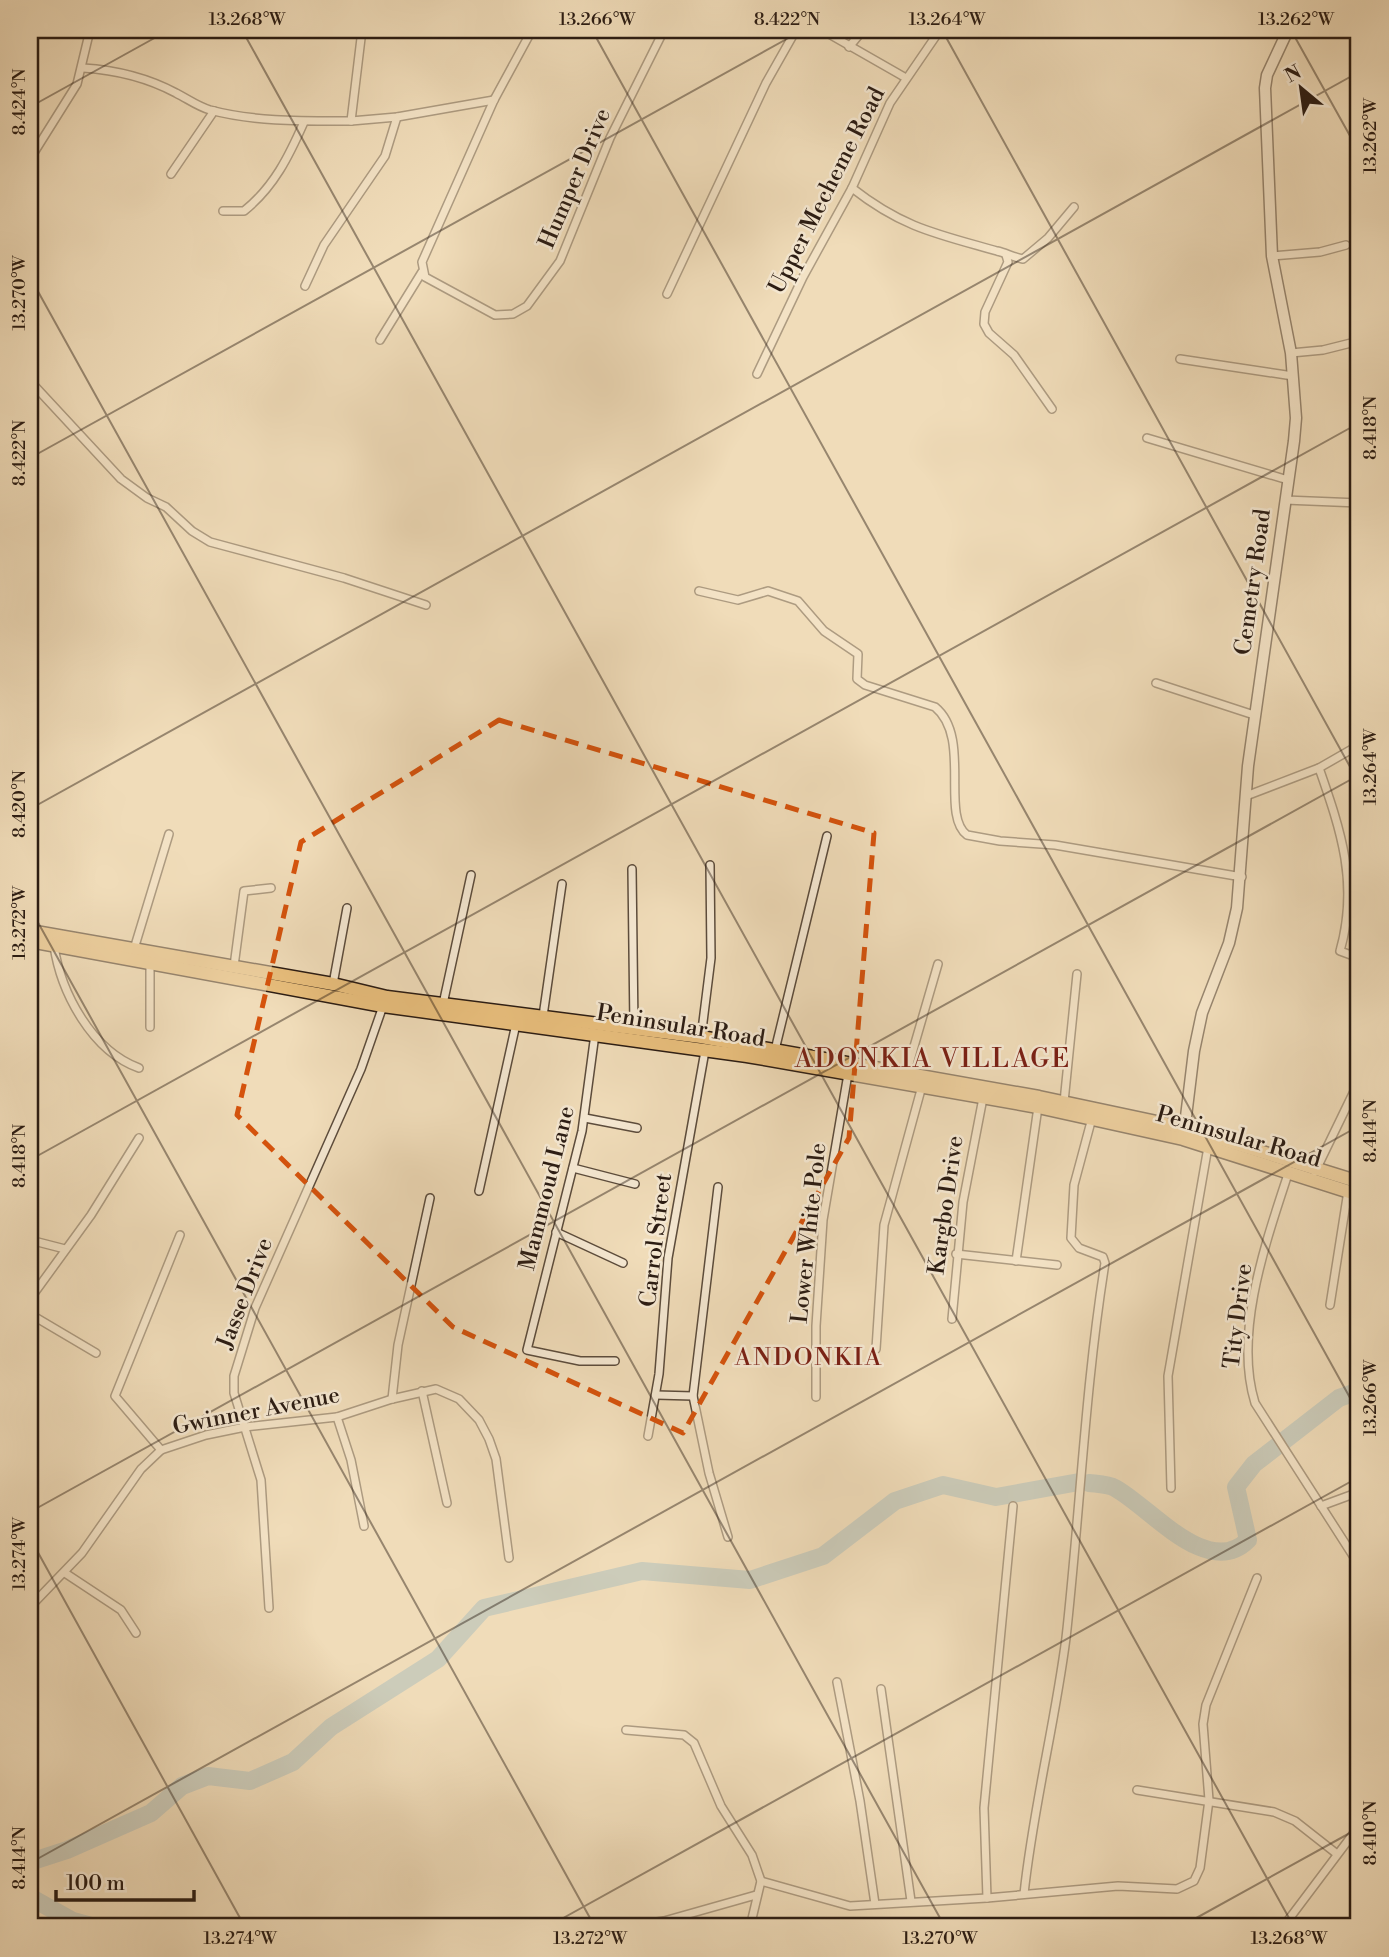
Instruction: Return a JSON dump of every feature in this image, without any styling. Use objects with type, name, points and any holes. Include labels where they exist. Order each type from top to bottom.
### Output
[{"type":"main road","name":"Peninsular Road","points":[[30,931],[333,984],[387,997],[634,1027],[702,1046],[1184,1133],[1208,1147],[1289,1170],[1315,1172],[1353,1193]]},
{"type":"main road","name":"Peninsular Road","points":[[30,941],[383,1006],[702,1046],[775,1050],[1063,1102],[1359,1182]]},
{"type":"street","points":[[30,159],[77,84],[90,30]]},
{"type":"street","points":[[324,30],[383,30]]},
{"type":"street","points":[[380,340],[422,272],[427,249],[494,100],[532,30]]},
{"type":"street","name":"Humper Drive","points":[[422,272],[433,283],[495,315],[513,314],[527,306],[555,272],[610,138],[664,30]]},
{"type":"street","points":[[667,294],[766,83],[796,30]]},
{"type":"street","points":[[822,30],[906,78]]},
{"type":"street","points":[[849,47],[863,30]]},
{"type":"street","name":"Upper Mecheme Road","points":[[757,374],[803,277],[852,188],[890,103],[940,30]]},
{"type":"street","name":"Cemetry Road","points":[[1184,1133],[1202,1013],[1229,943],[1241,877],[1254,715],[1296,418],[1291,354],[1272,256],[1265,88],[1267,75],[1288,30]]},
{"type":"street","points":[[351,121],[362,31]]},
{"type":"street","points":[[83,68],[118,71],[146,80],[214,111],[304,122],[397,117],[494,100]]},
{"type":"street","points":[[171,174],[214,111]]},
{"type":"street","points":[[305,286],[324,245],[385,156],[397,117]]},
{"type":"street","points":[[223,211],[244,211],[262,194],[283,167],[304,122]]},
{"type":"street","points":[[852,188],[884,213],[901,221],[953,241],[1023,259],[1048,238],[1074,207]]},
{"type":"street","points":[[1272,256],[1320,252],[1346,245]]},
{"type":"street","points":[[1006,256],[1008,262],[985,312],[984,324],[989,333],[1014,355],[1052,409]]},
{"type":"street","points":[[1291,354],[1323,351],[1359,341]]},
{"type":"street","points":[[1180,359],[1293,376]]},
{"type":"street","points":[[30,381],[121,479],[147,498],[166,507],[192,531],[210,542],[344,578],[426,605]]},
{"type":"street","points":[[1147,438],[1288,480]]},
{"type":"street","points":[[1285,500],[1359,503]]},
{"type":"street","points":[[699,591],[738,600],[768,591],[798,601],[824,631],[858,654],[857,678],[865,685],[928,704],[941,712],[954,746],[957,816],[967,835],[1055,845],[1241,877]]},
{"type":"street","points":[[1156,683],[1254,715]]},
{"type":"street","points":[[1246,796],[1319,768],[1359,745]]},
{"type":"street","points":[[1319,768],[1345,844],[1348,921],[1339,951],[1359,958]]},
{"type":"street","points":[[134,949],[169,834]]},
{"type":"street","points":[[775,1050],[827,836]]},
{"type":"street","name":"Carrol Street","points":[[648,1436],[656,1395],[668,1258],[702,1046],[710,967],[710,865]]},
{"type":"street","points":[[632,869],[634,1027]]},
{"type":"street","points":[[443,1004],[471,875]]},
{"type":"street","points":[[543,1016],[562,884]]},
{"type":"street","points":[[234,966],[244,891],[271,888]]},
{"type":"street","points":[[333,984],[347,908]]},
{"type":"street","points":[[54,946],[62,978],[90,1028],[107,1052],[139,1068]]},
{"type":"street","points":[[150,962],[150,1027]]},
{"type":"street","points":[[906,1074],[938,964]]},
{"type":"street","points":[[1063,1102],[1077,974]]},
{"type":"street","name":"Jasse Drive","points":[[270,1608],[261,1480],[234,1393],[239,1351],[255,1308],[361,1069],[383,1006]]},
{"type":"street","points":[[479,1191],[517,1023]]},
{"type":"street","name":"Mammoud Lane","points":[[596,1033],[585,1118],[527,1350],[580,1361],[615,1361]]},
{"type":"street","name":"Lower White Pole","points":[[816,1397],[816,1326],[823,1220],[848,1074]]},
{"type":"street","points":[[1315,1172],[1359,1081]]},
{"type":"street","points":[[876,1349],[884,1225],[922,1086]]},
{"type":"street","name":"Kargbo Drive","points":[[952,1319],[956,1254],[971,1149],[983,1098]]},
{"type":"street","points":[[1016,1261],[1038,1107]]},
{"type":"street","points":[[585,1118],[637,1128]]},
{"type":"street","points":[[1024,1894],[1029,1847],[1066,1638],[1093,1340],[1105,1263],[1098,1254],[1079,1248],[1071,1238],[1074,1185],[1092,1118]]},
{"type":"street","points":[[30,1299],[91,1215],[139,1138]]},
{"type":"street","points":[[1171,1489],[1168,1376],[1208,1147]]},
{"type":"street","points":[[573,1168],[635,1184]]},
{"type":"street","name":"Tity Drive","points":[[1289,1170],[1256,1285],[1248,1380],[1255,1403],[1359,1565]]},
{"type":"street","points":[[718,1187],[693,1396],[709,1473],[728,1537]]},
{"type":"street","points":[[1330,1305],[1353,1193]]},
{"type":"street","points":[[392,1399],[398,1345],[430,1198]]},
{"type":"street","points":[[556,1232],[623,1263]]},
{"type":"street","points":[[161,1450],[115,1396],[180,1235]]},
{"type":"street","points":[[30,1240],[65,1249]]},
{"type":"street","points":[[956,1254],[1057,1265]]},
{"type":"street","points":[[30,1314],[96,1353]]},
{"type":"street","name":"Gwinner Avenue","points":[[30,1606],[65,1573],[141,1469],[161,1450],[206,1435],[244,1427],[337,1417],[422,1391],[436,1390],[459,1399],[479,1420],[489,1439],[496,1459],[509,1558]]},
{"type":"street","points":[[422,1391],[447,1503]]},
{"type":"street","points":[[656,1395],[693,1396]]},
{"type":"street","points":[[337,1417],[351,1460],[364,1526]]},
{"type":"street","points":[[1321,1506],[1359,1492]]},
{"type":"street","points":[[987,1898],[984,1808],[1013,1506]]},
{"type":"street","points":[[65,1573],[121,1610],[136,1633]]},
{"type":"street","points":[[761,1881],[834,1903],[875,1904],[987,1898],[1118,1886],[1168,1889],[1188,1885],[1200,1868],[1209,1800],[1203,1724],[1206,1705],[1257,1578]]},
{"type":"street","points":[[836,1682],[860,1801],[875,1904]]},
{"type":"street","points":[[881,1689],[911,1901]]},
{"type":"street","points":[[626,1730],[690,1738],[721,1806],[752,1855],[761,1881],[750,1927]]},
{"type":"street","points":[[1137,1790],[1209,1800],[1285,1816],[1337,1854]]},
{"type":"street","points":[[1283,1927],[1359,1826]]},
{"type":"street","points":[[620,1927],[664,1921],[756,1895]]},
{"type":"highlighted area","points":[[499,720],[874,833],[849,1138],[683,1433],[453,1327],[237,1115],[301,842]]},
{"type":"waterway","points":[[1089,1483],[1115,1488],[1180,1536],[1198,1546],[1215,1551],[1232,1550],[1248,1540],[1236,1487],[1254,1464],[1339,1398],[1359,1391]]},
{"type":"waterway","points":[[30,1862],[67,1850],[151,1813],[182,1786],[208,1776],[250,1781],[293,1762],[331,1727],[438,1659],[484,1608],[642,1571],[750,1580],[823,1556],[895,1501],[943,1485],[996,1497],[1079,1482]]},
{"type":"waterway","points":[[30,1897],[73,1921],[95,1927]]},
{"type":"district","name":"ADONKIA VILLAGE","points":[[933,1058]]},
{"type":"district","name":"ANDONKIA","points":[[809,1357]]}]
